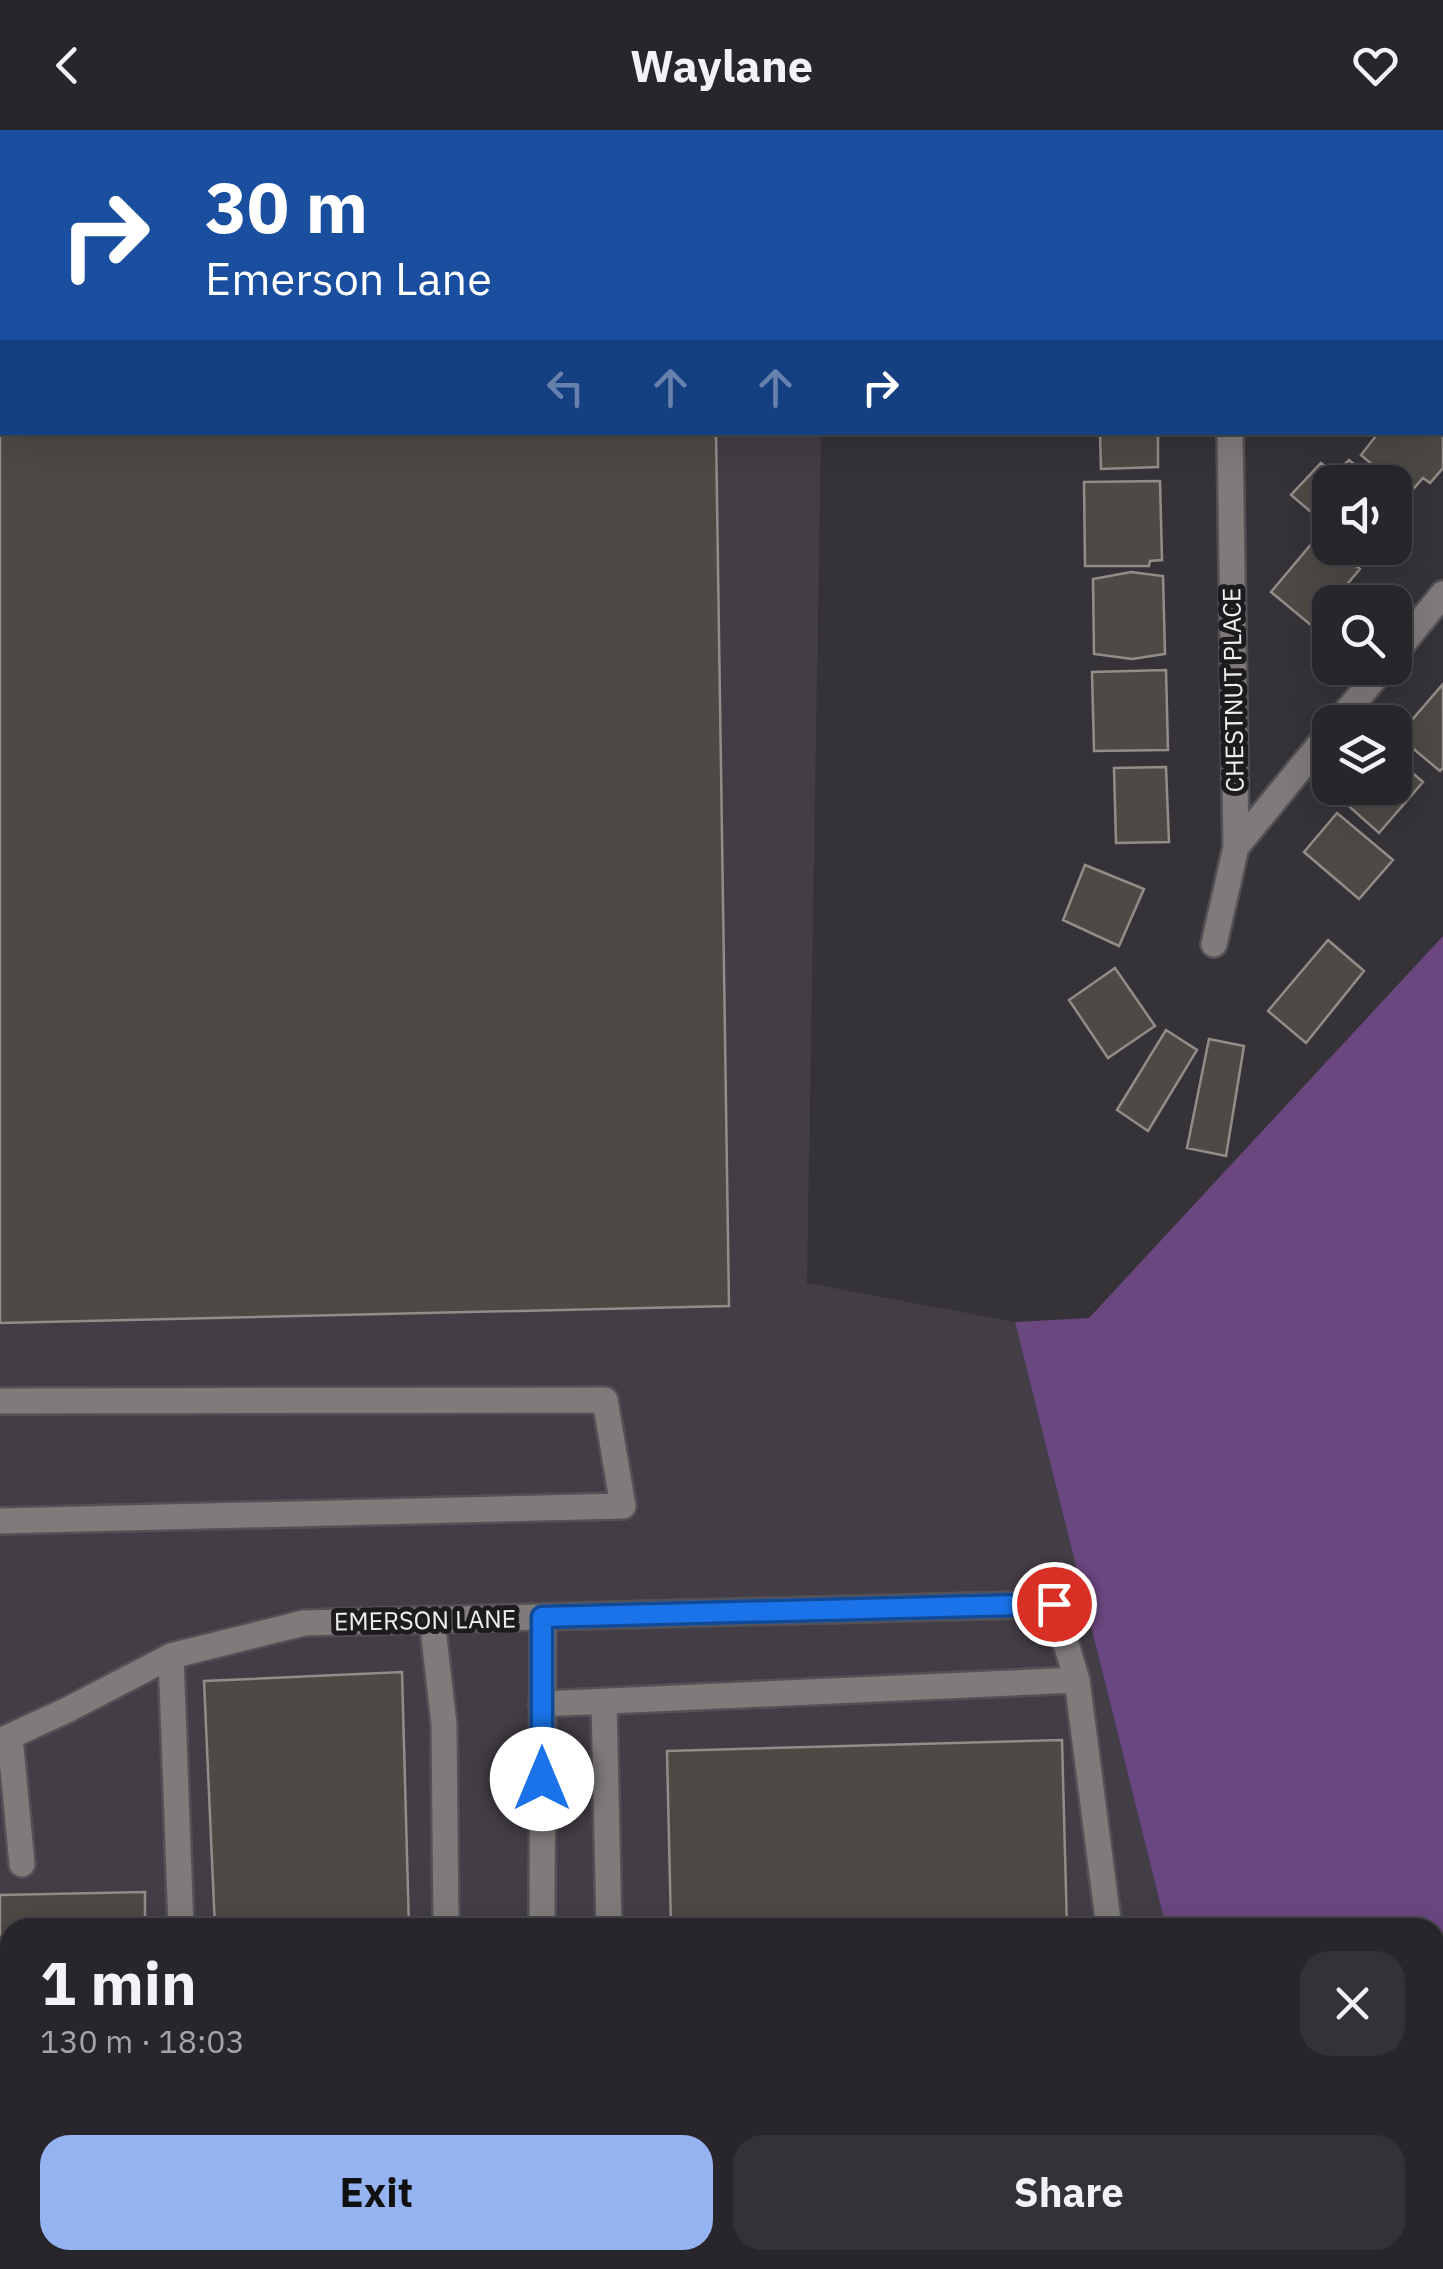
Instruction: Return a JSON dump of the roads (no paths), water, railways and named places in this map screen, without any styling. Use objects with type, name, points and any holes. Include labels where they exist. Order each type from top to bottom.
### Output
[{"type":"street","name":"CHESTNUT PLACE","points":[[1214,944],[1236,847],[1230,435]]},
{"type":"street","points":[[1412,632],[1443,594]]},
{"type":"street","points":[[1352,705],[1369,685]]},
{"type":"street","points":[[1236,847],[1312,754]]},
{"type":"street","points":[[0,1400],[604,1400],[623,1506],[0,1520]]},
{"type":"street","name":"EMERSON LANE","points":[[5,1739],[171,1656],[304,1624],[1054,1604],[1077,1680]]},
{"type":"street","points":[[542,1617],[542,1918]]},
{"type":"street","points":[[432,1620],[444,1724],[446,1918]]},
{"type":"street","points":[[171,1656],[181,1918]]},
{"type":"street","points":[[542,1704],[1077,1680],[1108,1918]]},
{"type":"street","points":[[604,1702],[609,1918]]},
{"type":"street","points":[[5,1739],[22,1864]]}]
